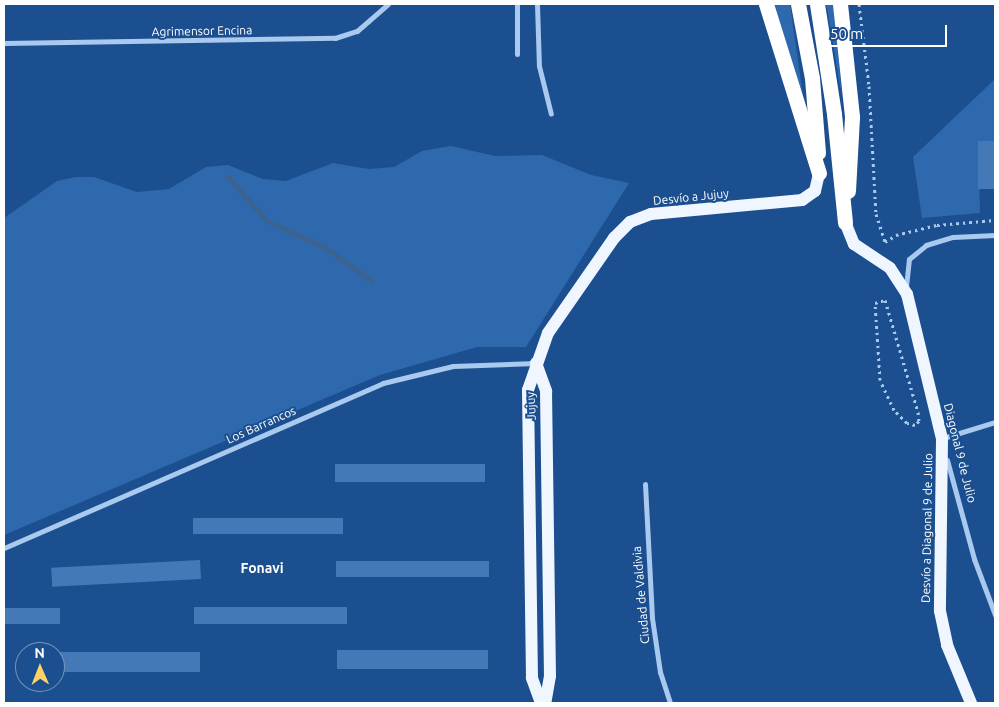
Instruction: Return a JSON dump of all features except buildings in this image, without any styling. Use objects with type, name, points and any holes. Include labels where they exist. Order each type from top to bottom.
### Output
[{"type":"highway","points":[[766,4],[819,173]]},
{"type":"highway","points":[[798,4],[812,86],[819,173]]},
{"type":"highway","points":[[817,4],[834,114],[845,222]]},
{"type":"highway","points":[[840,4],[853,129],[845,222]]},
{"type":"main road","name":"Desvío a Jujuy","points":[[536,362],[554,324],[614,238],[630,222],[651,214],[802,200],[815,191],[819,173]]},
{"type":"main road","name":"Diagonal 9 de Julio","points":[[845,222],[854,244],[890,268],[900,279],[907,294],[942,439]]},
{"type":"main road","name":"Jujuy","points":[[536,362],[528,400],[532,678],[541,703]]},
{"type":"main road","name":"Jujuy","points":[[536,362],[546,391],[550,676],[545,703]]},
{"type":"main road","name":"Desvío a Diagonal 9 de Julio","points":[[942,439],[940,611],[948,645],[971,703]]},
{"type":"street","name":"Agrimensor Encina","points":[[4,43],[335,38],[358,32],[388,4]]},
{"type":"street","points":[[517,4],[517,54]]},
{"type":"street","points":[[537,4],[540,74],[551,114]]},
{"type":"street","points":[[907,294],[906,269],[909,259],[921,248],[953,236],[995,235]]},
{"type":"street","name":"Los Barrancos","points":[[4,548],[383,383],[453,366],[536,362]]},
{"type":"street","points":[[942,439],[995,422]]},
{"type":"street","name":"Diagonal 9 de Julio","points":[[942,439],[974,559],[995,615]]},
{"type":"street","name":"Ciudad de Valdivia","points":[[645,484],[652,618],[660,672],[670,703]]},
{"type":"path","points":[[859,4],[869,86],[876,214],[885,242],[896,235],[937,225],[995,220]]},
{"type":"path","points":[[885,300],[918,412],[919,421],[915,425],[907,423],[894,410],[880,380],[875,303],[885,300]]},
{"type":"shaded area","points":[[773,4],[790,4],[807,124]]},
{"type":"shaded area","points":[[826,4],[834,4],[842,98],[828,14]]},
{"type":"shaded area","points":[[995,79],[995,141],[978,141],[980,213],[922,218],[913,157]]},
{"type":"shaded area","points":[[451,146],[495,156],[542,155],[591,175],[629,183],[526,347],[477,347],[380,375],[4,535],[4,218],[57,181],[76,177],[94,177],[137,192],[169,189],[206,167],[228,165],[263,179],[286,181],[333,163],[369,169],[394,167],[422,151]]},
{"type":"waterway","points":[[228,177],[267,221],[324,247],[372,281]]},
{"type":"district","name":"Fonavi","points":[[262,568]]}]
